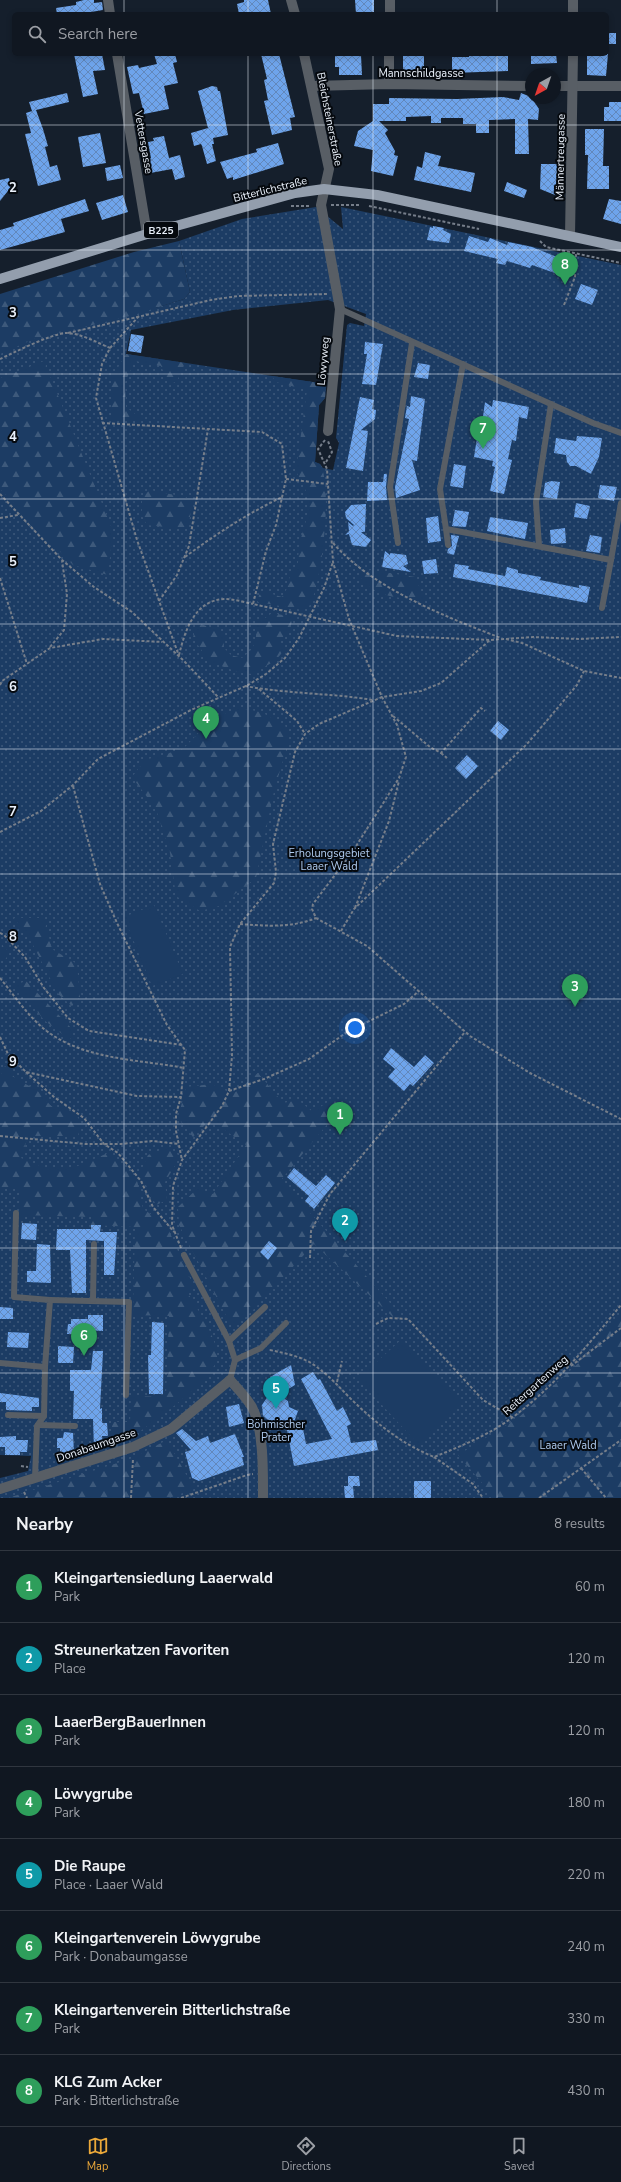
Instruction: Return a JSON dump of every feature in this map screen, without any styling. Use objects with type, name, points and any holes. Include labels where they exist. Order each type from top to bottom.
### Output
[{"type":"main road","name":"Bitterlichstraße","points":[[0,279],[147,234],[295,193],[324,189],[377,195],[621,248]]},
{"type":"street","points":[[108,0],[110,12]]},
{"type":"street","points":[[291,0],[294,12]]},
{"type":"street","points":[[390,0],[390,12]]},
{"type":"street","points":[[573,0],[573,12]]},
{"type":"street","name":"Vettersgasse","points":[[117,56],[147,234]]},
{"type":"street","name":"Bleichsteinerstraße","points":[[304,56],[329,169],[324,189]]},
{"type":"street","points":[[389,56],[389,84]]},
{"type":"street","name":"Männertreugasse","points":[[570,236],[573,56]]},
{"type":"street","name":"Mannschildgasse","points":[[312,86],[389,84],[525,86]]},
{"type":"street","points":[[561,86],[621,86]]},
{"type":"street","name":"Löwyweg","points":[[324,189],[321,205],[340,309],[327,435]]},
{"type":"street","points":[[230,1380],[249,1402],[254,1414],[260,1441],[263,1474],[263,1498]]},
{"type":"street","name":"Donabaumgasse","points":[[0,1489],[133,1447],[171,1429],[230,1380]]},
{"type":"lane","points":[[340,309],[412,343],[463,364],[593,423],[621,433]]},
{"type":"lane","points":[[398,543],[390,487],[412,343]]},
{"type":"lane","points":[[448,545],[440,489],[463,364]]},
{"type":"lane","points":[[539,546],[536,502],[551,404]]},
{"type":"lane","points":[[602,608],[621,503]]},
{"type":"lane","points":[[446,530],[611,560]]},
{"type":"lane","points":[[16,1213],[14,1297],[50,1300],[129,1302],[126,1395]]},
{"type":"lane","points":[[93,1300],[94,1244]]},
{"type":"lane","points":[[184,1255],[229,1341],[235,1360],[230,1380]]},
{"type":"lane","points":[[35,1478],[38,1425],[44,1416],[45,1367],[50,1300]]},
{"type":"lane","points":[[229,1341],[265,1307]]},
{"type":"lane","points":[[235,1360],[261,1348],[286,1322]]},
{"type":"lane","points":[[0,1363],[45,1367]]},
{"type":"lane","points":[[8,1415],[44,1416]]},
{"type":"lane","points":[[38,1425],[75,1426]]},
{"type":"path","points":[[289,206],[365,205],[481,229]]},
{"type":"path","points":[[539,241],[546,247],[621,263]]},
{"type":"path","points":[[564,304],[575,277],[576,253]]},
{"type":"path","points":[[0,359],[67,333],[210,300],[238,296],[337,294]]},
{"type":"path","points":[[139,316],[110,348],[102,364],[96,398],[137,540],[179,656]]},
{"type":"path","points":[[67,333],[110,348]]},
{"type":"path","points":[[102,423],[262,432],[282,444],[286,479],[276,525],[266,551],[253,604]]},
{"type":"path","points":[[159,601],[176,575],[189,546],[208,429]]},
{"type":"path","points":[[326,462],[320,457],[318,449],[327,435]]},
{"type":"path","points":[[327,435],[332,452],[326,462],[333,543],[333,562],[353,627],[382,697],[397,725],[406,757],[399,778],[353,851],[313,904],[312,909],[316,918],[367,946],[465,1032],[494,1052],[530,1073],[621,1119]]},
{"type":"path","points":[[286,479],[328,484]]},
{"type":"path","points":[[0,494],[62,560],[94,587],[132,612],[179,656],[218,697]]},
{"type":"path","points":[[184,557],[210,538],[255,510],[282,497]]},
{"type":"path","points":[[0,518],[19,515]]},
{"type":"path","points":[[333,543],[348,560],[399,592],[454,620],[503,638],[522,643],[584,671],[621,678]]},
{"type":"path","points":[[0,685],[2,681],[50,648],[64,630],[67,594],[62,560]]},
{"type":"path","points":[[0,832],[41,811],[73,785],[98,759],[218,697],[245,686],[266,674],[285,658],[299,638],[311,616],[333,562]]},
{"type":"path","points":[[0,578],[26,664]]},
{"type":"path","points":[[179,656],[189,623],[195,613],[210,603],[225,599],[311,616],[353,627],[398,636],[490,640],[533,637],[579,639],[621,637]]},
{"type":"path","points":[[50,648],[103,639],[163,642]]},
{"type":"path","points":[[184,1255],[172,1225],[173,1186],[182,1160],[222,1106],[229,1091],[232,1056],[229,961],[230,947],[240,924],[274,883],[276,872],[273,844],[295,752],[306,734],[319,724],[382,697],[421,691],[442,683],[490,640]]},
{"type":"path","points":[[354,909],[527,744],[577,685],[584,671]]},
{"type":"path","points":[[245,686],[276,692],[348,695],[375,700]]},
{"type":"path","points":[[258,689],[297,721],[306,734]]},
{"type":"path","points":[[441,752],[481,708],[485,711]]},
{"type":"path","points":[[392,716],[430,748],[441,752],[447,758]]},
{"type":"path","points":[[341,931],[354,909],[389,821],[398,793],[399,778]]},
{"type":"path","points":[[73,785],[100,884],[168,1025],[185,1050],[183,1083],[176,1114],[176,1131],[182,1160]]},
{"type":"path","points":[[240,924],[273,926],[303,923],[316,918]]},
{"type":"path","points":[[0,934],[4,935],[25,957],[44,988],[68,1018],[89,1031],[182,1045]]},
{"type":"path","points":[[0,978],[44,1028],[68,1044],[89,1052],[184,1068]]},
{"type":"path","points":[[229,1091],[264,1079],[309,1059],[347,1032],[404,1004],[419,991]]},
{"type":"path","points":[[310,1258],[311,1231],[330,1194],[465,1032]]},
{"type":"path","points":[[0,1036],[8,1054],[26,1072],[54,1097],[84,1118],[104,1144],[118,1153],[142,1181],[153,1207],[176,1235]]},
{"type":"path","points":[[26,1072],[137,1096],[181,1097]]},
{"type":"path","points":[[0,1136],[104,1144],[152,1141],[179,1144]]},
{"type":"path","name":"Reitergartenweg","points":[[434,1457],[473,1441],[513,1418],[567,1370],[621,1305]]},
{"type":"path","points":[[376,1324],[388,1318],[408,1319],[483,1400],[513,1418]]},
{"type":"path","points":[[567,1370],[621,1328]]},
{"type":"path","points":[[261,1348],[289,1354],[310,1362],[337,1382],[351,1398],[383,1428],[412,1448],[434,1457],[473,1484],[483,1498]]},
{"type":"path","points":[[337,1382],[342,1361]]},
{"type":"path","points":[[539,1498],[621,1440]]},
{"type":"path","points":[[131,1498],[133,1447]]},
{"type":"path","points":[[581,1468],[606,1498]]},
{"type":"path","points":[[181,1498],[247,1475],[263,1474]]},
{"type":"green space","name":"Erholungsgebiet Laaer Wald","points":[[316,207],[343,229],[341,207],[621,265],[621,1498],[0,1498],[0,1478],[28,1471],[31,1456],[0,1455],[0,294],[155,308],[184,299],[190,292],[179,241],[242,219]],"holes":[[[328,300],[366,314],[364,326],[350,323],[347,325],[336,438],[339,443],[333,470],[323,468],[320,464],[315,462],[319,405],[325,398],[326,384],[126,354],[131,330],[233,310]]]},
{"type":"green space","points":[[179,241],[190,292],[184,299],[134,315],[34,339],[0,354],[0,294],[134,252]]},
{"type":"green space","points":[[126,354],[185,363],[177,381],[169,385],[161,366],[135,361],[125,382],[126,407],[143,420],[113,420],[111,408],[111,379]]},
{"type":"green space","points":[[44,361],[113,531],[108,575],[73,565],[0,489],[0,378]]},
{"type":"green space","points":[[272,376],[326,384],[325,398],[319,405],[315,462],[320,464],[324,475],[326,492],[326,512],[322,556],[310,605],[303,610],[258,602],[259,595],[265,592],[282,597],[285,593],[291,573],[298,563],[299,545],[308,514],[308,495],[296,471],[307,390],[276,382]]},
{"type":"green space","points":[[150,490],[185,497],[192,502],[189,524],[183,529],[147,525],[142,516],[142,497]]},
{"type":"green space","points":[[370,570],[415,577],[425,600],[398,598],[372,589],[360,577]]},
{"type":"green space","points":[[272,613],[293,617],[291,625],[280,642],[286,648],[275,661],[252,674],[238,672],[210,662],[193,638],[195,628],[200,624],[220,630],[223,636],[224,648],[231,655],[242,658],[250,651],[254,644],[256,625]]},
{"type":"green space","points":[[239,708],[261,712],[285,725],[289,740],[274,791],[256,878],[219,906],[200,911],[176,896],[170,853],[156,809],[132,777],[145,760],[183,749],[213,718]]},
{"type":"green space","points":[[154,905],[183,974],[152,986],[124,917]]},
{"type":"green space","points":[[14,918],[44,918],[52,949],[77,964],[80,997],[72,1006],[58,994],[32,943]]},
{"type":"green space","points":[[0,944],[10,952],[5,960],[0,959]]},
{"type":"green space","points":[[26,981],[74,1031],[70,1040],[44,1020],[15,985]]},
{"type":"green space","points":[[5,1066],[16,1079],[37,1090],[51,1106],[74,1112],[81,1122],[78,1136],[28,1136],[21,1158],[43,1167],[73,1168],[108,1153],[137,1180],[143,1209],[166,1224],[193,1285],[187,1292],[211,1333],[217,1351],[217,1358],[213,1368],[204,1379],[164,1414],[127,1441],[125,1446],[112,1449],[112,1422],[130,1422],[131,1396],[166,1397],[169,1316],[133,1315],[135,1227],[91,1225],[91,1217],[20,1215],[21,1188],[0,1188],[0,1076]]},
{"type":"green space","points":[[258,1073],[283,1103],[298,1100],[313,1112],[335,1097],[344,1104],[281,1180],[398,1312],[393,1317],[314,1244],[254,1309],[233,1329],[179,1225],[178,1207],[198,1188],[213,1194],[246,1145],[210,1120],[193,1137],[178,1118],[186,1087],[212,1084],[233,1094]]},
{"type":"green space","points":[[168,1147],[178,1155],[176,1164],[165,1182],[167,1200],[156,1205],[140,1173],[148,1155]]},
{"type":"green space","name":"Laaer Wald","points":[[621,1312],[621,1498],[495,1498],[458,1455],[518,1418],[583,1359]]},
{"type":"green space","points":[[402,1339],[462,1404],[418,1444],[358,1379]]},
{"type":"green space","points":[[167,1440],[194,1489],[169,1498],[8,1498],[130,1459]]},
{"type":"building","points":[[94,0],[94,3],[102,2],[103,10],[91,12],[57,12],[56,8],[76,5],[76,2]]},
{"type":"building","points":[[244,0],[268,0],[271,12],[239,12],[237,4],[244,2]]},
{"type":"building","points":[[355,0],[374,0],[374,12],[356,12]]},
{"type":"building","points":[[609,33],[616,33],[616,44],[609,44]]},
{"type":"building","points":[[74,56],[102,56],[105,70],[93,71],[98,94],[83,97]]},
{"type":"building","points":[[155,56],[176,56],[177,62],[173,63],[178,83],[164,86],[169,109],[144,114],[139,93],[133,94],[127,67],[138,65],[139,68],[157,64]]},
{"type":"building","points":[[261,56],[280,56],[295,117],[290,118],[292,130],[272,135],[264,101],[268,100],[264,80],[267,79]]},
{"type":"building","points":[[335,56],[361,56],[362,75],[339,75],[339,67],[335,67]]},
{"type":"building","points":[[403,56],[424,56],[424,71],[403,71]]},
{"type":"building","points":[[508,56],[508,71],[452,73],[452,57]]},
{"type":"building","points":[[531,56],[556,56],[557,63],[531,64]]},
{"type":"building","points":[[587,56],[608,56],[606,76],[587,75]]},
{"type":"building","points":[[212,86],[217,87],[218,91],[220,91],[228,135],[213,138],[214,144],[212,144],[216,161],[207,164],[201,144],[194,146],[191,133],[208,128],[198,91]]},
{"type":"building","points":[[67,93],[69,102],[36,110],[48,146],[45,147],[50,167],[57,165],[61,180],[38,186],[25,134],[31,133],[26,113],[32,111],[29,102]]},
{"type":"building","points":[[521,93],[525,95],[525,104],[536,104],[539,109],[538,120],[528,119],[529,154],[515,154],[515,119],[489,120],[489,133],[476,133],[476,124],[463,124],[463,118],[441,118],[441,123],[431,123],[431,116],[406,117],[406,121],[379,121],[388,130],[385,133],[395,151],[394,155],[398,156],[393,176],[371,171],[373,150],[354,146],[358,131],[373,121],[373,104],[389,104],[389,98],[457,99],[503,97],[519,100]]},
{"type":"building","points":[[609,102],[621,102],[621,121],[604,121],[604,107],[609,107]]},
{"type":"building","points":[[585,129],[604,129],[603,166],[609,166],[609,189],[587,189],[588,155],[585,155]]},
{"type":"building","points":[[100,133],[106,163],[83,167],[78,137]]},
{"type":"building","points":[[164,136],[169,158],[180,155],[185,177],[175,180],[172,169],[145,174],[143,159],[151,158],[148,142],[154,141],[153,138]]},
{"type":"building","points":[[278,143],[284,164],[233,180],[233,177],[227,179],[220,162],[257,152],[256,149]]},
{"type":"building","points":[[425,152],[441,156],[438,166],[475,173],[471,192],[414,180],[417,166],[422,168]]},
{"type":"building","points":[[541,164],[558,164],[555,195],[540,189]]},
{"type":"building","points":[[120,165],[123,178],[107,181],[105,168]]},
{"type":"building","points":[[9,178],[11,187],[0,201],[0,180]]},
{"type":"building","points":[[507,182],[527,190],[524,198],[504,191]]},
{"type":"building","points":[[123,195],[128,212],[102,220],[96,203]]},
{"type":"building","points":[[85,199],[89,211],[61,219],[65,232],[0,250],[0,230],[14,226],[13,223]]},
{"type":"building","points":[[609,199],[621,201],[621,224],[603,219]]},
{"type":"building","points":[[433,226],[444,228],[443,230],[451,234],[449,243],[427,240],[430,227],[433,228]]},
{"type":"building","points":[[469,236],[488,242],[490,238],[507,245],[508,242],[532,247],[572,263],[566,277],[532,265],[530,268],[507,261],[505,265],[496,263],[498,259],[464,251]]},
{"type":"building","points":[[581,284],[598,290],[592,305],[575,299]]},
{"type":"building","points":[[131,334],[144,336],[141,353],[128,351]]},
{"type":"building","points":[[365,342],[383,344],[376,385],[362,384],[367,354],[364,354]]},
{"type":"building","points":[[418,363],[430,365],[428,379],[414,377]]},
{"type":"building","points":[[411,396],[425,399],[417,461],[412,460],[420,490],[396,498],[395,487],[409,419],[405,418],[407,406],[410,407]]},
{"type":"building","points":[[360,397],[374,400],[372,409],[376,410],[375,419],[361,430],[368,431],[363,471],[346,468]]},
{"type":"building","points":[[493,400],[529,407],[527,419],[519,417],[516,441],[512,440],[508,459],[512,460],[504,494],[490,491],[495,467],[492,466],[493,461],[474,457],[477,438],[480,438],[485,402],[492,407]]},
{"type":"building","points":[[577,436],[602,438],[599,457],[591,474],[576,466],[570,466],[567,462],[566,455],[554,453],[556,438],[576,441]]},
{"type":"building","points":[[454,464],[466,466],[463,488],[450,486]]},
{"type":"building","points":[[384,474],[387,474],[387,500],[367,501],[368,482],[383,482]]},
{"type":"building","points":[[551,481],[560,482],[557,499],[543,497],[545,483]]},
{"type":"building","points":[[600,485],[617,487],[614,501],[598,498]]},
{"type":"building","points":[[576,503],[590,506],[587,519],[574,517]]},
{"type":"building","points":[[366,504],[365,532],[361,532],[371,540],[366,547],[352,545],[349,534],[345,535],[349,531],[348,522],[353,526],[354,525],[346,518],[345,512],[351,505]]},
{"type":"building","points":[[455,510],[469,512],[466,527],[452,526]]},
{"type":"building","points":[[438,516],[441,541],[428,543],[426,518]]},
{"type":"building","points":[[490,517],[528,523],[525,539],[487,531]]},
{"type":"building","points":[[565,528],[566,543],[551,544],[550,530]]},
{"type":"building","points":[[451,535],[459,536],[454,555],[447,553],[448,549],[452,546]]},
{"type":"building","points":[[590,535],[602,537],[600,553],[586,551]]},
{"type":"building","points":[[385,551],[390,555],[390,553],[406,555],[408,564],[403,566],[411,572],[382,567]]},
{"type":"building","points":[[436,559],[438,573],[424,574],[422,561]]},
{"type":"building","points":[[455,564],[469,566],[468,569],[505,576],[507,567],[518,570],[518,573],[541,577],[540,580],[579,588],[579,585],[590,587],[587,603],[453,577]]},
{"type":"building","points":[[498,721],[509,730],[501,740],[490,731]]},
{"type":"building","points":[[467,755],[478,766],[466,779],[455,768]]},
{"type":"building","points":[[391,1048],[414,1067],[425,1055],[434,1063],[413,1086],[410,1084],[404,1091],[388,1077],[395,1069],[383,1059]]},
{"type":"building","points":[[294,1168],[316,1186],[326,1175],[335,1183],[314,1209],[305,1201],[309,1196],[287,1177]]},
{"type":"building","points":[[22,1223],[37,1224],[36,1240],[21,1239]]},
{"type":"building","points":[[91,1225],[101,1225],[100,1232],[117,1232],[114,1275],[104,1275],[104,1241],[86,1240],[86,1293],[72,1293],[70,1250],[56,1250],[57,1229],[91,1229]]},
{"type":"building","points":[[269,1241],[277,1248],[268,1260],[260,1252]]},
{"type":"building","points":[[37,1244],[50,1245],[51,1283],[27,1282],[27,1271],[36,1271]]},
{"type":"building","points":[[0,1307],[13,1308],[13,1319],[0,1319]]},
{"type":"building","points":[[88,1315],[103,1315],[103,1331],[84,1330],[84,1334],[67,1334],[68,1324],[71,1324],[71,1319],[88,1319]]},
{"type":"building","points":[[152,1322],[164,1323],[163,1394],[149,1394],[148,1355],[151,1355]]},
{"type":"building","points":[[8,1332],[29,1333],[28,1348],[7,1347]]},
{"type":"building","points":[[58,1346],[74,1347],[73,1363],[58,1363]]},
{"type":"building","points":[[93,1351],[103,1351],[100,1409],[102,1408],[102,1423],[107,1423],[108,1436],[102,1436],[102,1448],[94,1448],[93,1419],[73,1419],[74,1391],[70,1391],[70,1370],[91,1370]]},
{"type":"building","points":[[291,1365],[295,1385],[280,1394],[270,1377]]},
{"type":"building","points":[[313,1372],[318,1380],[320,1379],[337,1411],[343,1407],[351,1424],[347,1426],[351,1443],[376,1440],[378,1450],[294,1466],[285,1420],[272,1423],[263,1416],[262,1405],[268,1396],[279,1395],[288,1401],[289,1407],[298,1411],[293,1425],[302,1423],[306,1444],[332,1439],[301,1379]]},
{"type":"building","points":[[0,1393],[39,1398],[39,1407],[32,1407],[32,1411],[6,1410],[6,1402],[0,1402]]},
{"type":"building","points":[[239,1404],[244,1423],[229,1427],[226,1407]]},
{"type":"building","points":[[182,1429],[196,1441],[208,1436],[210,1443],[235,1434],[244,1457],[242,1457],[244,1465],[199,1481],[192,1478],[185,1452],[191,1450],[176,1433]]},
{"type":"building","points":[[64,1432],[73,1433],[74,1453],[60,1453],[60,1448],[57,1448],[57,1438],[63,1438]]},
{"type":"building","points":[[16,1436],[16,1440],[28,1440],[27,1452],[20,1452],[20,1455],[5,1455],[5,1447],[0,1447],[0,1437]]},
{"type":"building","points":[[348,1476],[359,1476],[360,1486],[353,1486],[354,1498],[345,1498],[344,1486],[348,1486]]},
{"type":"building","points":[[414,1481],[431,1481],[431,1498],[414,1498]]},
{"type":"place","name":"KLG Zum Acker","points":[[565,285]]},
{"type":"place","name":"Kleingartenverein Bitterlichstraße","points":[[483,449]]},
{"type":"place","name":"Löwygrube","points":[[206,739]]},
{"type":"place","name":"LaaerBergBauerInnen","points":[[575,1007]]},
{"type":"place","name":"Kleingartensiedlung Laaerwald","points":[[340,1135]]},
{"type":"place","name":"Streunerkatzen Favoriten","points":[[345,1241]]},
{"type":"place","name":"Kleingartenverein Löwygrube","points":[[84,1356]]},
{"type":"place","name":"Die Raupe","points":[[276,1409]]},
{"type":"park label","name":"Böhmischer Prater","points":[[276,1430]]}]
